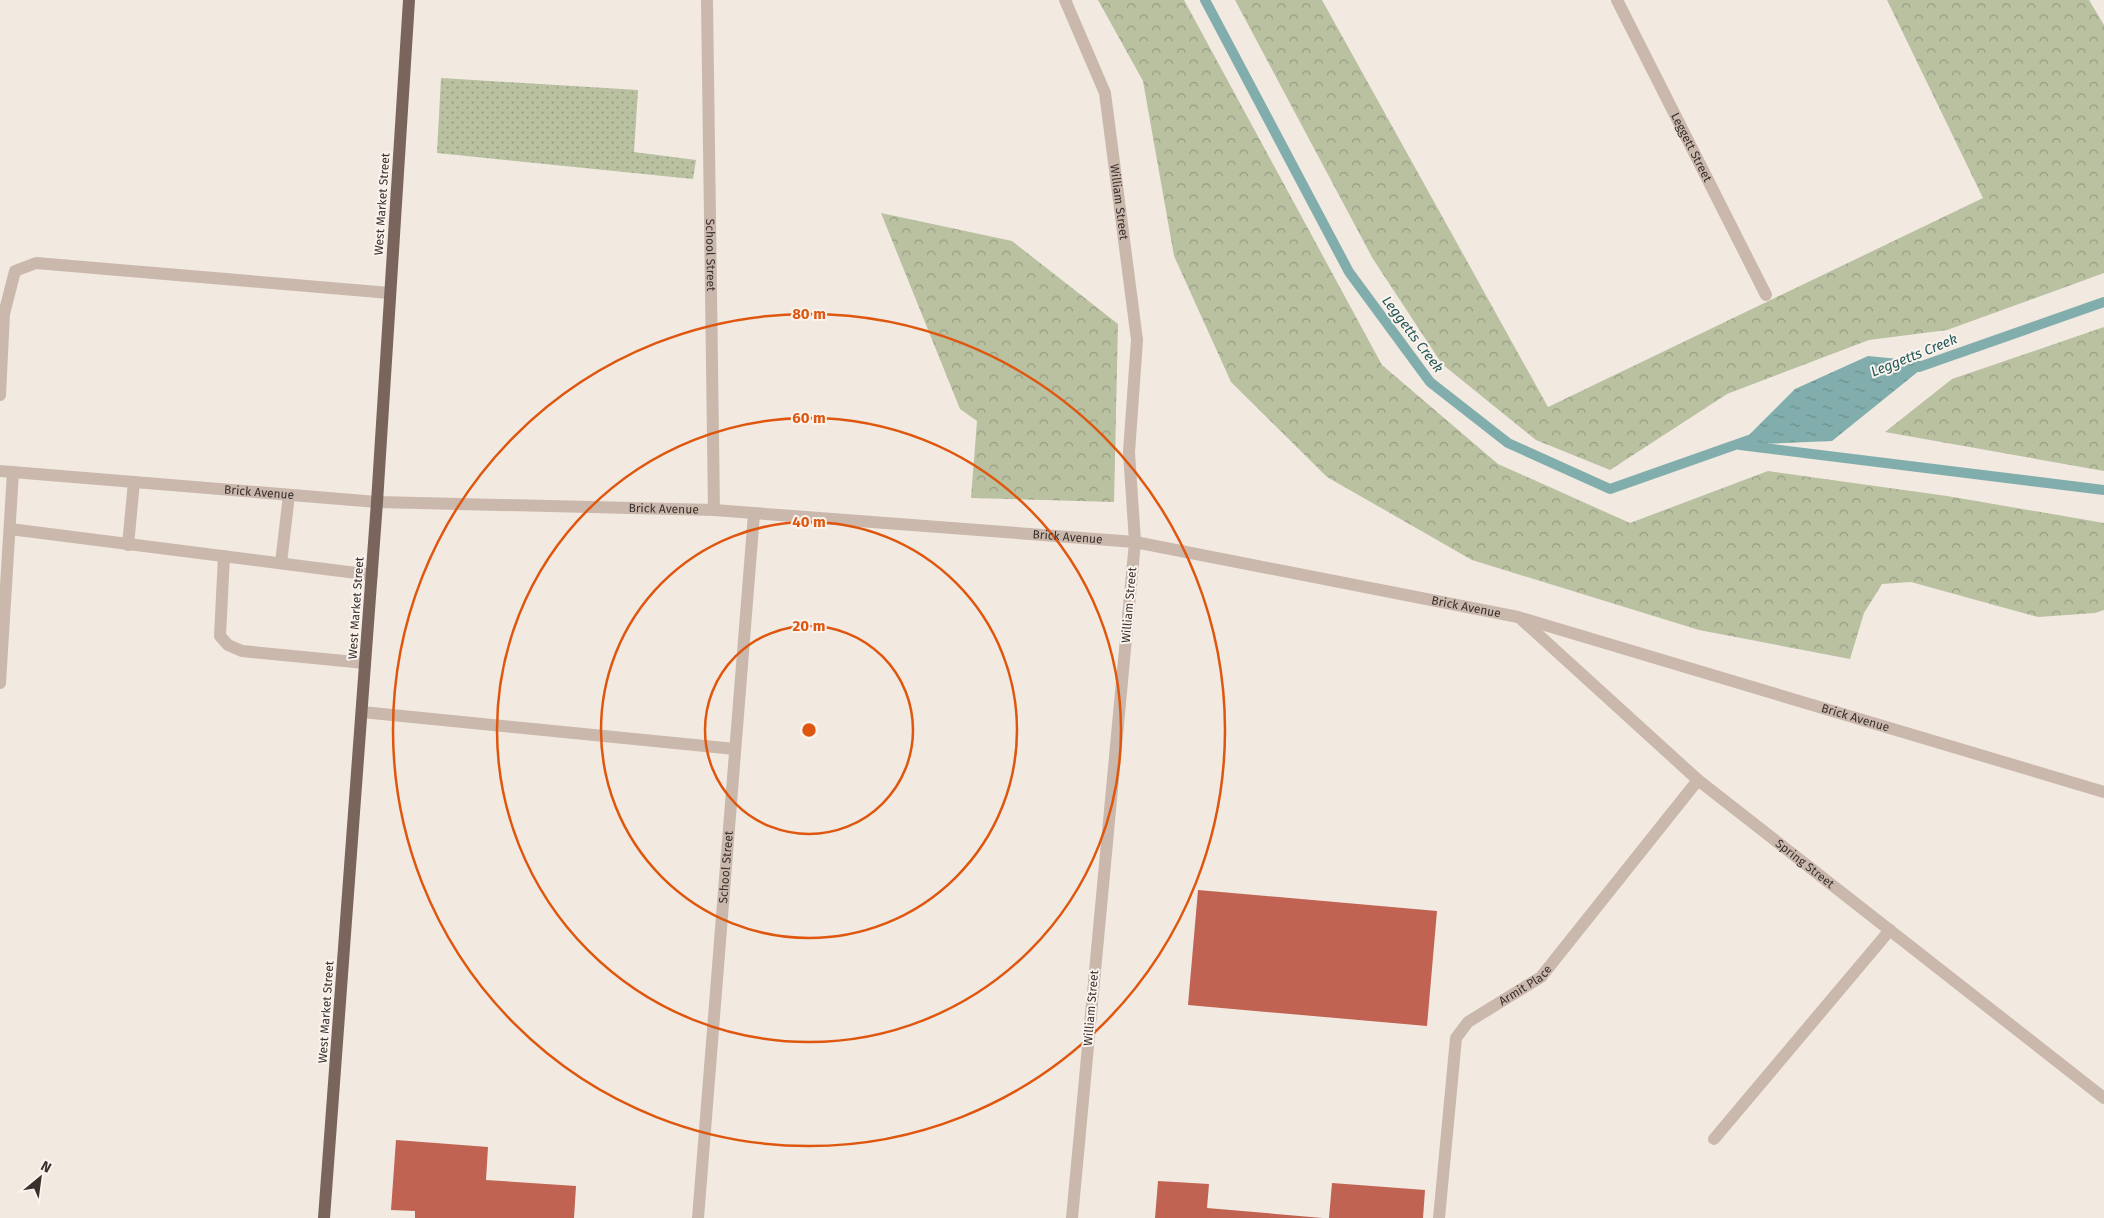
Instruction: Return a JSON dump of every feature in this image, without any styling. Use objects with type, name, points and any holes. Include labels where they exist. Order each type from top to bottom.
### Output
[{"type":"main road","name":"West Market Street","points":[[324,1218],[372,575],[409,0]]},
{"type":"street","name":"School Street","points":[[707,0],[714,510]]},
{"type":"street","name":"William Street","points":[[1065,0],[1105,92],[1138,340],[1129,452],[1135,542],[1072,1218]]},
{"type":"street","name":"Leggett Street","points":[[1617,0],[1766,295]]},
{"type":"street","points":[[0,395],[4,314],[15,271],[36,263],[390,293]]},
{"type":"street","name":"Brick Avenue","points":[[0,471],[377,502],[714,510],[1135,542],[1518,617],[2104,792]]},
{"type":"street","points":[[0,682],[14,472]]},
{"type":"street","points":[[128,544],[134,482]]},
{"type":"street","points":[[281,563],[289,495]]},
{"type":"street","name":"School Street","points":[[698,1218],[754,514]]},
{"type":"street","points":[[10,529],[372,575]]},
{"type":"street","points":[[224,556],[220,636],[228,645],[242,651],[365,663]]},
{"type":"street","name":"Spring Street","points":[[1518,617],[1698,780],[2104,1098]]},
{"type":"street","points":[[362,712],[735,749]]},
{"type":"street","name":"Armit Place","points":[[1439,1218],[1456,1038],[1468,1022],[1541,976],[1698,780]]},
{"type":"street","points":[[1714,1139],[1890,930]]},
{"type":"green space","points":[[1098,0],[1184,0],[1382,365],[1498,464],[1630,523],[1768,471],[1947,496],[2104,523],[2104,610],[2095,613],[2038,617],[1911,582],[1882,584],[1864,613],[1850,659],[1699,630],[1472,560],[1327,477],[1231,382],[1174,256],[1143,81]]},
{"type":"green space","points":[[1235,0],[1322,0],[1548,407],[1983,198],[1887,0],[2089,0],[2104,25],[2104,273],[1947,330],[1869,340],[1727,394],[1610,470],[1536,440],[1442,364],[1373,259]]},
{"type":"green space","points":[[441,78],[638,90],[634,152],[696,160],[693,179],[437,153]]},
{"type":"green space","points":[[881,213],[1012,241],[1118,324],[1114,502],[971,498],[977,421],[960,409]]},
{"type":"green space","points":[[2104,327],[2104,471],[1885,432],[1952,379]]},
{"type":"water","points":[[1868,356],[1930,362],[1832,441],[1739,445],[1795,389]]},
{"type":"building","points":[[1198,890],[1437,911],[1427,1026],[1188,1005]]},
{"type":"building","points":[[396,1140],[488,1147],[486,1180],[576,1186],[574,1218],[415,1218],[415,1211],[391,1210]]},
{"type":"building","points":[[1158,1181],[1209,1184],[1207,1208],[1323,1218],[1155,1218]]},
{"type":"building","points":[[1332,1183],[1425,1190],[1423,1218],[1329,1218]]},
{"type":"waterway","name":"Leggetts Creek","points":[[1205,0],[1349,272],[1430,382],[1508,443],[1610,489],[1749,440]]},
{"type":"waterway","name":"Leggetts Creek","points":[[1919,367],[2104,302]]},
{"type":"waterway","name":"Leggetts Creek","points":[[1740,445],[2104,490]]}]
